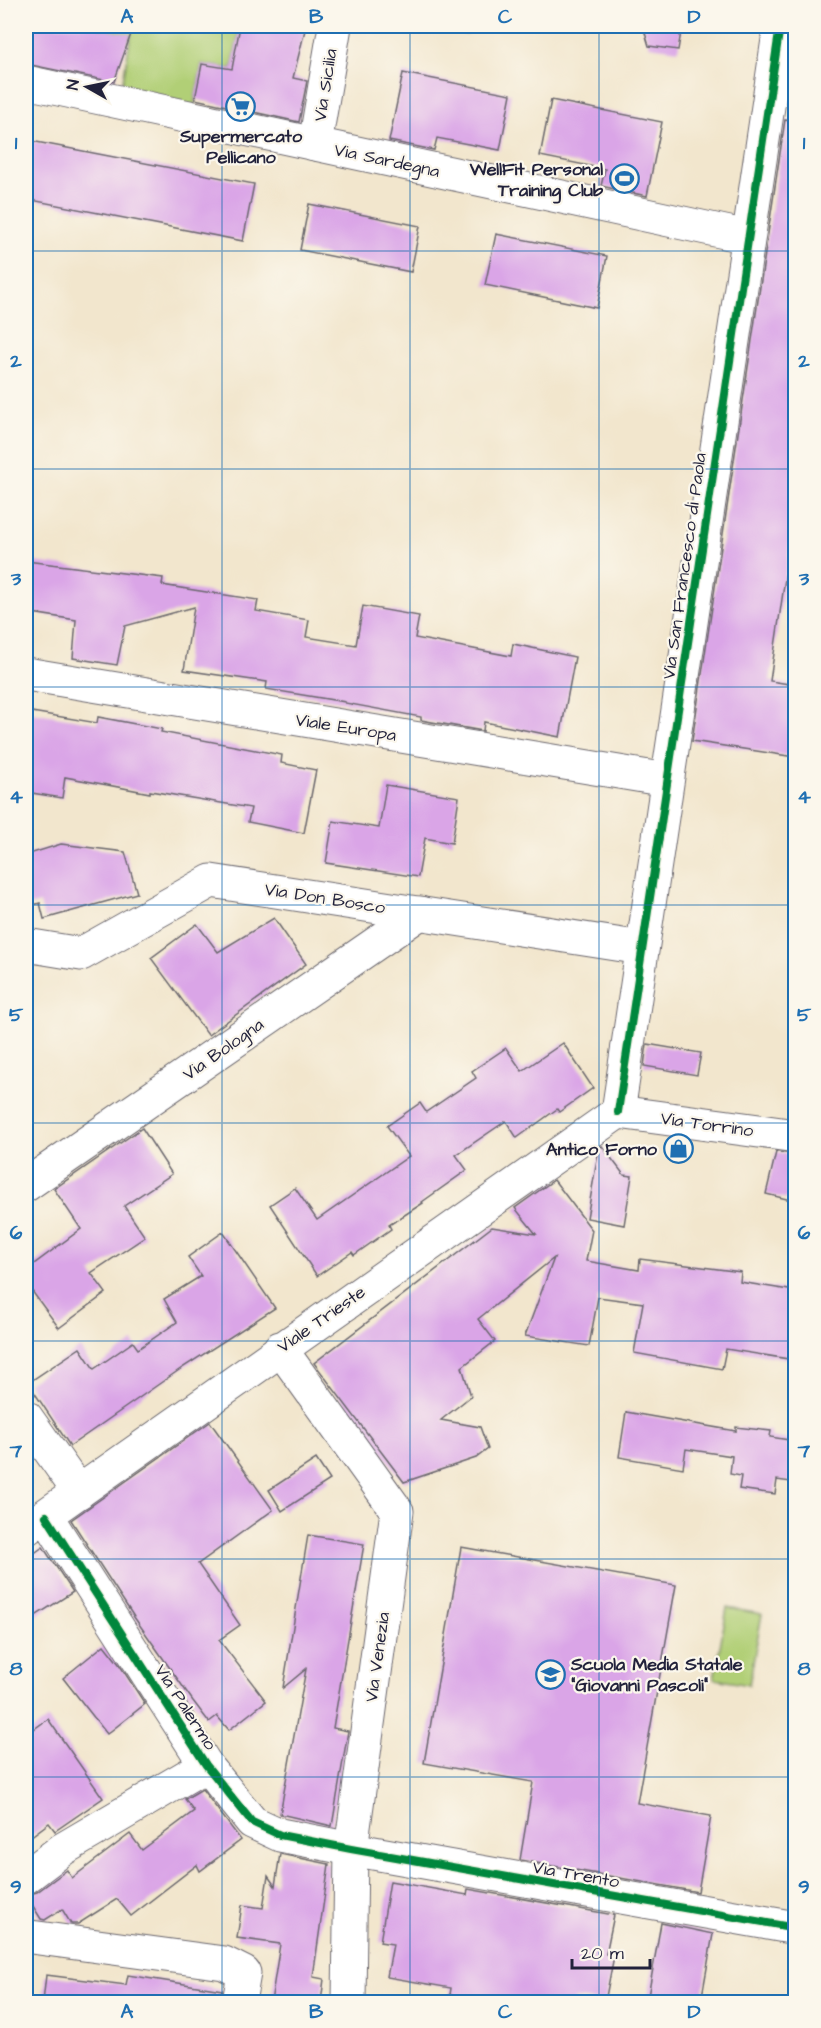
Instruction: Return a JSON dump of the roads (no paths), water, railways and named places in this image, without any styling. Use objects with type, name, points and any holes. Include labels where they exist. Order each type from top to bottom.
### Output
[{"type":"street","name":"Via Sicilia","points":[[315,144],[335,26]]},
{"type":"street","name":"Via San Francesco di Paola","points":[[618,1112],[780,26]]},
{"type":"street","name":"Via Sardegna","points":[[26,82],[748,237]]},
{"type":"street","name":"Viale Europa","points":[[26,674],[667,780]]},
{"type":"street","name":"Via Don Bosco","points":[[26,945],[81,954],[211,881],[642,948]]},
{"type":"street","name":"Via Bologna","points":[[26,1185],[420,913]]},
{"type":"street","name":"Via Torrino","points":[[618,1112],[795,1136]]},
{"type":"street","name":"Viale Trieste","points":[[36,1522],[618,1112]]},
{"type":"street","name":"Via Venezia","points":[[280,1348],[397,1511],[351,1849],[349,2002]]},
{"type":"street","points":[[26,1417],[79,1492]]},
{"type":"street","name":"Via Palermo","points":[[36,1522],[206,1765],[252,1822],[280,1835],[351,1849]]},
{"type":"street","points":[[26,1877],[63,1849],[206,1765]]},
{"type":"street","name":"Via Trento","points":[[351,1849],[795,1928]]},
{"type":"street","points":[[27,1944],[224,1963],[244,1973],[239,2002]]},
{"type":"place","name":"Supermercato Pellicano","points":[[241,107]]},
{"type":"place","name":"WellFit Personal Training Club","points":[[624,179]]},
{"type":"place","name":"Antico Forno","points":[[678,1149]]},
{"type":"place","name":"Scuola Media Statale \"Giovanni Pascoli\"","points":[[550,1674]]}]
